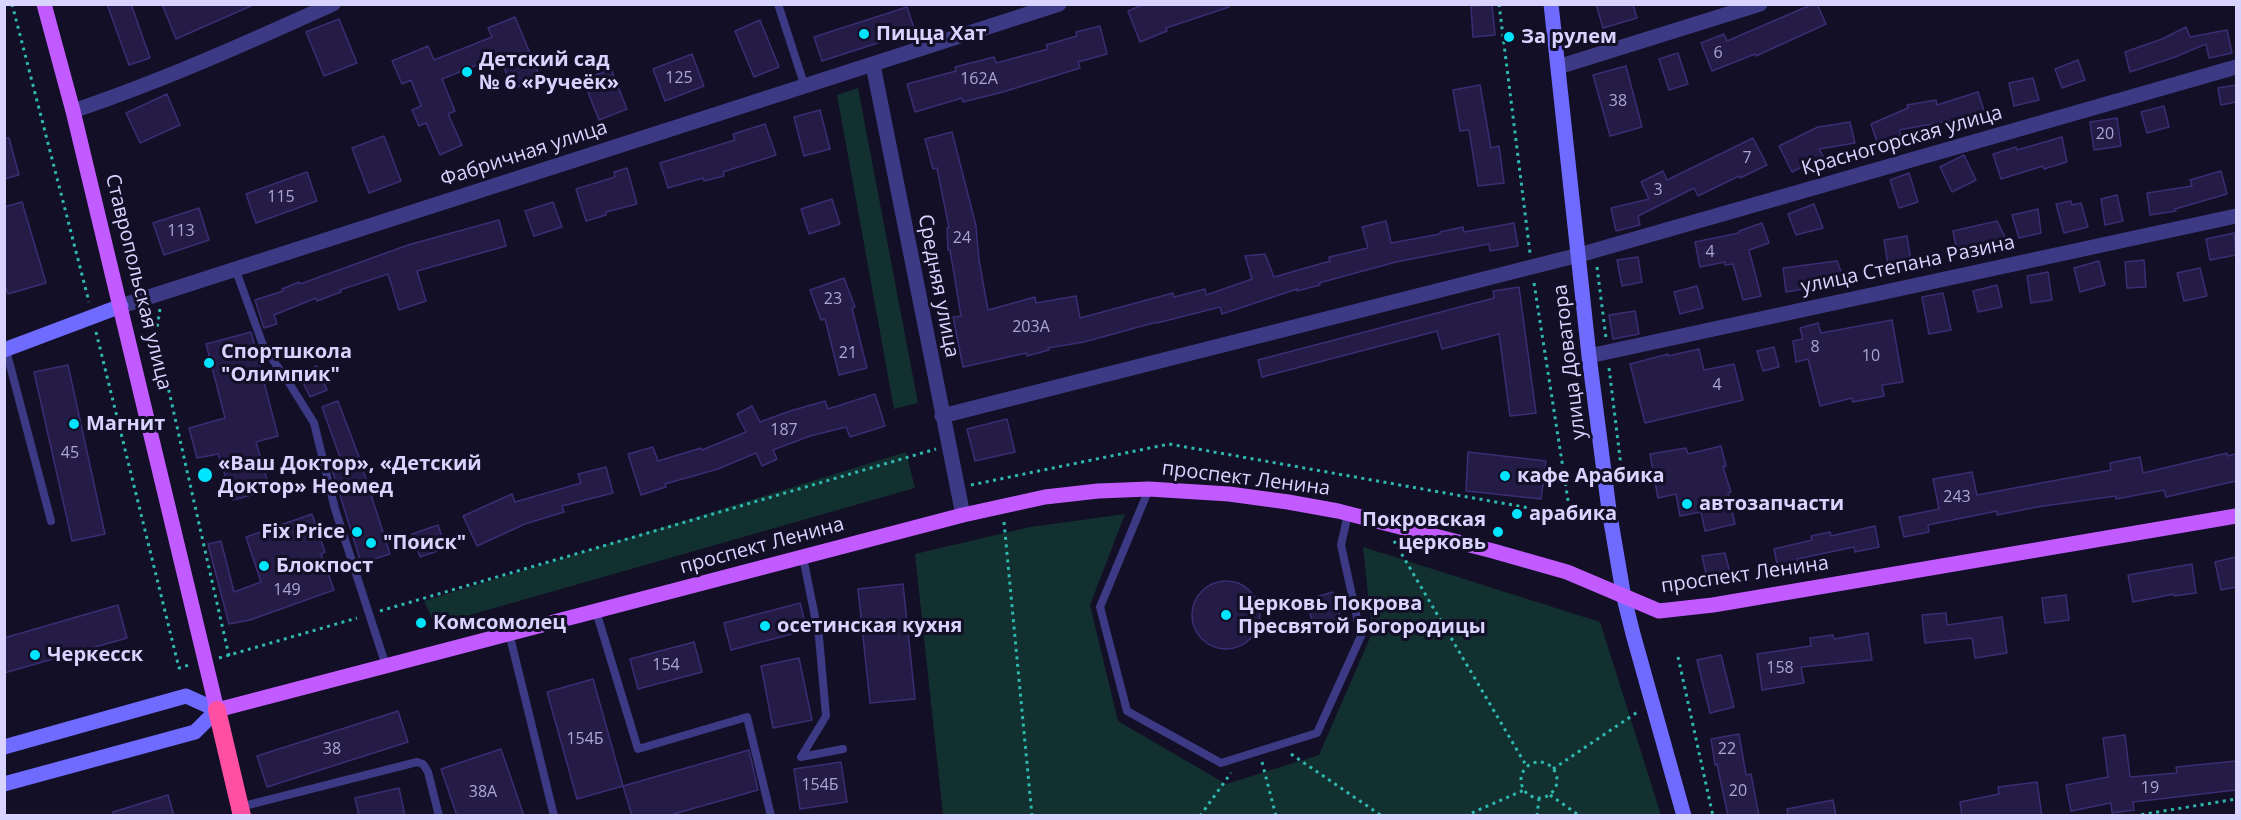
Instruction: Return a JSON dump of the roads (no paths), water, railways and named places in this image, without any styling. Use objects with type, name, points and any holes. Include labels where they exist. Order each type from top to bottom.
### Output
[{"type":"highway","name":"Ставропольская улица","points":[[217,710],[241,811]]},
{"type":"main road","name":"Ставропольская улица","points":[[44,4],[121,306],[217,710]]},
{"type":"main road","name":"улица Доватора","points":[[1551,4],[1589,356],[1609,510],[1624,598],[1684,816]]},
{"type":"main road","name":"Фабричная улица","points":[[5,350],[121,306]]},
{"type":"main road","name":"проспект Ленина","points":[[217,710],[963,515],[1045,497],[1098,491],[1149,489],[1228,494],[1288,502],[1348,514],[1567,572],[1659,611],[1713,605],[2236,516]]},
{"type":"main road","points":[[4,747],[186,696],[217,710],[195,732],[4,784]]},
{"type":"street","points":[[73,111],[136,90],[215,58],[333,4]]},
{"type":"street","name":"Фабричная улица","points":[[121,306],[235,267],[805,87],[1059,4]]},
{"type":"street","points":[[1558,67],[1760,4]]},
{"type":"street","name":"Средняя улица","points":[[873,65],[963,515]]},
{"type":"street","name":"Красногорская улица","points":[[1579,255],[2236,66]]},
{"type":"street","name":"улица Степана Разина","points":[[1589,356],[2236,216]]},
{"type":"street","points":[[942,416],[1579,255]]},
{"type":"lane","points":[[778,4],[805,87]]},
{"type":"lane","points":[[235,267],[264,348],[314,423],[335,509],[386,666]]},
{"type":"lane","points":[[5,350],[51,521]]},
{"type":"lane","points":[[1149,489],[1100,607],[1127,711],[1221,763],[1317,733],[1361,636],[1341,545],[1348,514]]},
{"type":"lane","points":[[803,557],[819,637],[826,716],[801,757],[843,749]]},
{"type":"lane","points":[[596,611],[638,749],[747,717],[771,816]]},
{"type":"lane","points":[[509,633],[554,816]]},
{"type":"lane","points":[[241,811],[417,762],[423,764],[428,772],[439,816]]},
{"type":"place","name":"Пицца Хат","points":[[864,34]]},
{"type":"place","name":"За рулем","points":[[1509,37]]},
{"type":"place","name":"Детский сад № 6 «Ручеёк»","points":[[467,72]]},
{"type":"place","name":"Спортшкола \"Олимпик\"","points":[[209,363]]},
{"type":"place","name":"Магнит","points":[[74,424]]},
{"type":"place","name":"«Ваш Доктор», «Детский Доктор» Неомед","points":[[205,475]]},
{"type":"place","name":"кафе Арабика","points":[[1505,476]]},
{"type":"place","name":"автозапчасти","points":[[1687,504]]},
{"type":"place","name":"арабика","points":[[1517,514]]},
{"type":"place","name":"Fix Price","points":[[357,532]]},
{"type":"place","name":"Покровская церковь","points":[[1498,532]]},
{"type":"place","name":"\"Поиск\"","points":[[371,543]]},
{"type":"place","name":"Блокпост","points":[[264,566]]},
{"type":"place","name":"Церковь Покрова Пресвятой Богородицы","points":[[1226,615]]},
{"type":"place","name":"Комсомолец","points":[[421,623]]},
{"type":"place","name":"осетинская кухня","points":[[765,626]]},
{"type":"place","name":"Черкесск","points":[[35,655]]}]
